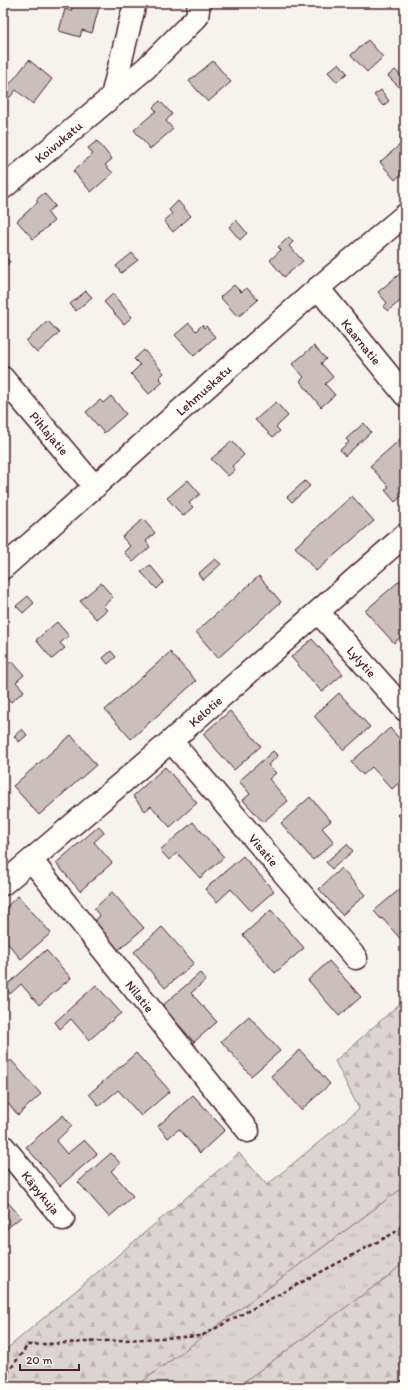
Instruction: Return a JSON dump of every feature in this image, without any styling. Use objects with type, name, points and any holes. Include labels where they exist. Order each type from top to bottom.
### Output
[{"type":"street","points":[[112,96],[135,3]]},
{"type":"street","name":"Koivukatu","points":[[3,188],[146,68],[197,17],[199,3]]},
{"type":"street","name":"Lehmuskatu","points":[[3,568],[318,288],[405,215]]},
{"type":"street","name":"Kaarnatie","points":[[318,288],[405,394]]},
{"type":"street","name":"Pihlajatie","points":[[3,378],[95,487]]},
{"type":"street","name":"Kelotie","points":[[3,884],[171,741],[405,535]]},
{"type":"street","name":"Lylytie","points":[[318,612],[405,710]]},
{"type":"street","name":"Visatie","points":[[171,741],[356,958]]},
{"type":"street","name":"Nilatie","points":[[32,860],[248,1131]]},
{"type":"street","name":"Käpykuja","points":[[3,1146],[63,1220]]},
{"type":"path","points":[[3,1379],[28,1345],[201,1336],[394,1234],[405,1224]]},
{"type":"path","points":[[396,1387],[405,1378]]},
{"type":"green space","points":[[405,999],[405,1186],[135,1387],[3,1387],[3,1352],[239,1153],[267,1185],[359,1109],[335,1061]]},
{"type":"green space","points":[[405,1186],[405,1261],[390,1275],[237,1387],[135,1387]]},
{"type":"green space","points":[[405,1261],[405,1387],[237,1387],[390,1275]]},
{"type":"building","points":[[74,3],[85,3],[99,7],[92,33],[82,30],[80,37],[59,31],[65,9],[71,11]]},
{"type":"building","points":[[368,40],[383,57],[367,72],[351,55]]},
{"type":"building","points":[[29,60],[52,79],[33,104],[16,90],[9,98],[3,93],[3,80],[9,85]]},
{"type":"building","points":[[213,61],[231,82],[208,102],[189,81]]},
{"type":"building","points":[[339,63],[347,73],[337,82],[328,72]]},
{"type":"building","points":[[395,70],[405,79],[405,82],[400,88],[388,76]]},
{"type":"building","points":[[381,90],[389,101],[383,106],[374,95]]},
{"type":"building","points":[[160,101],[172,114],[166,121],[173,129],[150,149],[134,130],[156,111],[153,107]]},
{"type":"building","points":[[3,129],[9,134],[3,141]]},
{"type":"building","points":[[97,141],[112,159],[105,165],[113,173],[91,192],[73,171],[93,154],[88,148]]},
{"type":"building","points":[[402,143],[405,146],[405,171],[395,180],[380,162]]},
{"type":"building","points":[[44,193],[55,206],[47,212],[54,221],[33,239],[17,221],[38,202],[36,200]]},
{"type":"building","points":[[178,201],[191,216],[173,232],[164,221],[172,214],[169,210]]},
{"type":"building","points":[[236,220],[247,233],[240,240],[229,227]]},
{"type":"building","points":[[289,237],[293,242],[289,246],[303,261],[284,277],[270,260],[281,250],[278,247]]},
{"type":"building","points":[[132,253],[138,260],[121,273],[116,266]]},
{"type":"building","points":[[3,254],[10,262],[3,268]]},
{"type":"building","points":[[403,271],[405,273],[405,297],[388,311],[383,307],[387,303],[378,292]]},
{"type":"building","points":[[234,285],[241,292],[247,288],[258,300],[238,317],[220,297]]},
{"type":"building","points":[[86,291],[92,297],[76,311],[70,304]]},
{"type":"building","points":[[113,294],[132,317],[124,324],[104,302]]},
{"type":"building","points":[[48,321],[59,333],[37,353],[26,341]]},
{"type":"building","points":[[189,323],[196,331],[202,325],[204,328],[206,326],[215,337],[194,356],[175,335]]},
{"type":"building","points":[[314,346],[326,359],[321,363],[333,377],[325,384],[335,395],[321,407],[300,381],[304,377],[292,364]]},
{"type":"building","points":[[144,350],[164,373],[159,378],[163,382],[149,394],[131,374],[140,365],[134,359]]},
{"type":"building","points":[[111,396],[126,414],[104,433],[86,412],[100,400],[103,403]]},
{"type":"building","points":[[276,402],[288,416],[276,427],[280,431],[273,437],[255,420]]},
{"type":"building","points":[[364,423],[371,432],[345,456],[340,450],[349,442],[346,439]]},
{"type":"building","points":[[405,435],[405,477],[402,480],[405,484],[405,493],[395,502],[385,490],[389,487],[370,466]]},
{"type":"building","points":[[232,441],[244,455],[232,466],[235,470],[228,476],[211,459]]},
{"type":"building","points":[[188,480],[200,494],[189,503],[193,507],[183,516],[167,498]]},
{"type":"building","points":[[305,481],[310,486],[292,502],[287,497]]},
{"type":"building","points":[[352,496],[374,521],[316,571],[295,547]]},
{"type":"building","points":[[143,519],[155,533],[146,541],[150,547],[133,562],[124,552],[130,546],[122,537]]},
{"type":"building","points":[[215,559],[221,564],[203,580],[198,574]]},
{"type":"building","points":[[150,565],[164,582],[157,589],[141,572]]},
{"type":"building","points":[[259,576],[281,602],[218,658],[196,632]]},
{"type":"building","points":[[405,576],[405,633],[394,643],[365,611]]},
{"type":"building","points":[[101,583],[113,597],[103,606],[107,610],[96,619],[80,601]]},
{"type":"building","points":[[28,596],[34,603],[23,613],[16,606]]},
{"type":"building","points":[[57,622],[69,636],[60,643],[65,648],[52,659],[36,640]]},
{"type":"building","points":[[312,639],[343,674],[322,692],[291,657]]},
{"type":"building","points":[[111,651],[116,657],[108,664],[103,658]]},
{"type":"building","points":[[170,652],[196,681],[131,739],[105,710]]},
{"type":"building","points":[[12,661],[24,675],[16,682],[24,691],[11,702],[3,692],[3,669]]},
{"type":"building","points":[[339,693],[370,727],[344,750],[314,716]]},
{"type":"building","points":[[230,711],[261,746],[234,770],[203,734]]},
{"type":"building","points":[[390,728],[405,745],[405,777],[392,789],[372,767],[363,775],[351,762]]},
{"type":"building","points":[[22,729],[27,735],[19,742],[14,736]]},
{"type":"building","points":[[71,735],[96,765],[39,815],[13,786]]},
{"type":"building","points":[[273,751],[278,756],[268,765],[276,773],[269,779],[288,801],[263,822],[243,800],[250,794],[239,781]]},
{"type":"building","points":[[165,767],[197,803],[170,827],[151,806],[145,811],[133,796]]},
{"type":"building","points":[[310,797],[331,821],[322,828],[334,842],[313,860],[281,823]]},
{"type":"building","points":[[405,808],[405,823],[398,815]]},
{"type":"building","points":[[193,822],[224,857],[200,878],[177,853],[169,860],[160,850]]},
{"type":"building","points":[[99,826],[104,833],[94,842],[112,863],[80,891],[56,863]]},
{"type":"building","points":[[3,836],[10,844],[3,851]]},
{"type":"building","points":[[347,844],[353,851],[332,869],[326,862]]},
{"type":"building","points":[[243,856],[274,891],[251,911],[231,889],[217,902],[205,889]]},
{"type":"building","points":[[341,868],[365,895],[342,915],[319,889]]},
{"type":"building","points":[[400,889],[405,894],[405,944],[374,911]]},
{"type":"building","points":[[112,892],[144,928],[115,953],[91,924],[100,916],[94,909]]},
{"type":"building","points":[[18,896],[51,933],[21,959],[3,938],[3,910]]},
{"type":"building","points":[[271,910],[304,948],[275,973],[243,935]]},
{"type":"building","points":[[162,927],[194,963],[165,988],[134,952]]},
{"type":"building","points":[[46,950],[71,978],[39,1005],[21,984],[10,994],[5,987]]},
{"type":"building","points":[[329,961],[361,997],[339,1016],[308,980]]},
{"type":"building","points":[[200,973],[206,980],[191,993],[217,1022],[194,1042],[162,1006]]},
{"type":"building","points":[[96,985],[121,1013],[89,1040],[71,1019],[60,1029],[55,1022]]},
{"type":"building","points":[[249,1016],[280,1051],[251,1076],[221,1041]]},
{"type":"building","points":[[300,1050],[330,1084],[301,1110],[271,1076]]},
{"type":"building","points":[[136,1053],[170,1091],[141,1116],[118,1090],[99,1106],[89,1094]]},
{"type":"building","points":[[11,1060],[41,1094],[18,1115],[3,1098],[3,1067]]},
{"type":"building","points":[[193,1095],[225,1130],[200,1153],[179,1129],[168,1138],[158,1126]]},
{"type":"building","points":[[63,1115],[72,1126],[56,1141],[67,1154],[84,1140],[97,1154],[60,1186],[26,1147]]},
{"type":"building","points":[[111,1153],[120,1163],[111,1171],[133,1196],[109,1217],[78,1182]]},
{"type":"building","points":[[3,1197],[21,1217],[3,1232]]}]
